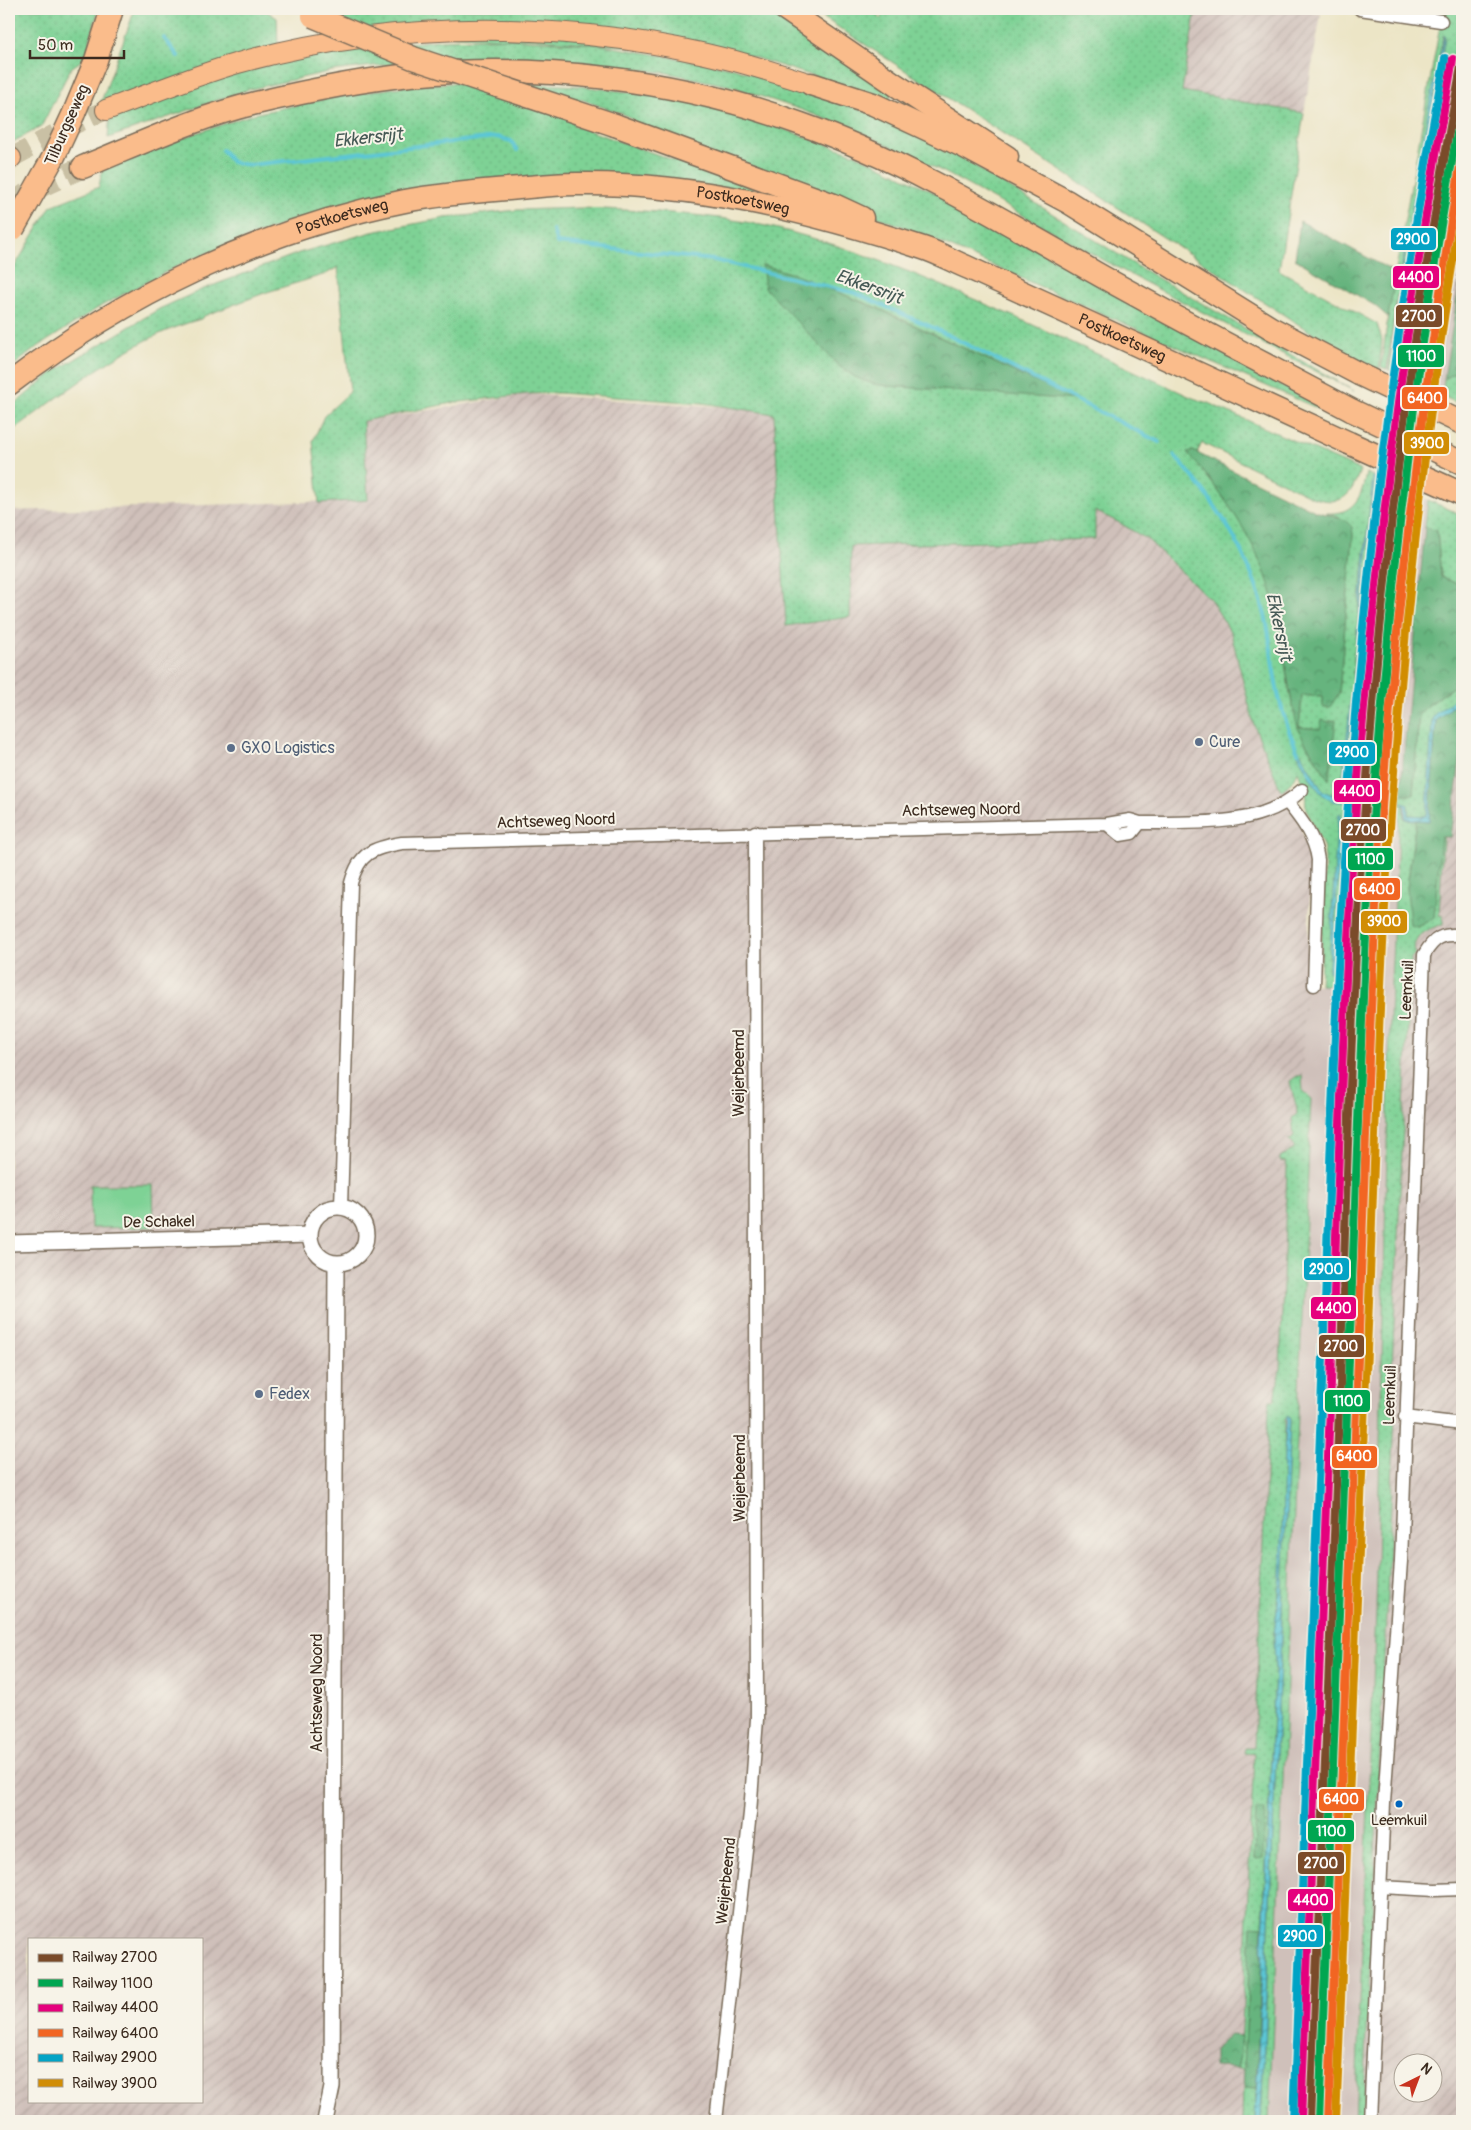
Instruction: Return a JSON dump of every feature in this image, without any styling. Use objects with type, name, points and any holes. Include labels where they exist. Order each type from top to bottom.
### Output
[{"type":"highway","name":"Tilburgseweg","points":[[11,232],[54,156],[74,114],[96,60],[112,9]]},
{"type":"highway","points":[[785,9],[896,85],[990,144],[1068,202]]},
{"type":"highway","points":[[306,13],[413,58],[615,125],[834,205],[927,249]]},
{"type":"highway","points":[[106,110],[238,63],[310,47],[404,34],[524,30],[597,36],[671,47],[736,61],[873,104],[914,122],[1068,202],[1271,328],[1359,374],[1462,423]]},
{"type":"highway","points":[[83,167],[191,123],[253,103],[348,84],[411,75],[532,71],[587,76],[665,87],[727,101],[800,123],[857,146],[928,179],[1123,288],[1353,411],[1462,463]]},
{"type":"highway","name":"Postkoetsweg","points":[[9,384],[44,357],[108,315],[195,269],[248,247],[316,225],[404,202],[436,196],[487,190],[576,184],[626,186],[695,193],[784,208],[927,249],[1462,494]]},
{"type":"street","points":[[1360,9],[1441,21]]},
{"type":"street","name":"Achtseweg Noord","points":[[341,1207],[350,883],[358,862],[370,850],[402,843],[1108,824],[1130,820],[1140,823],[1202,821],[1248,818],[1287,802],[1302,790]]},
{"type":"street","points":[[1287,802],[1300,818],[1316,846],[1318,860],[1314,985]]},
{"type":"street","name":"Weijerbeemd","points":[[716,2121],[746,1848],[756,1736],[755,832]]},
{"type":"street","name":"Leemkuil","points":[[1370,2121],[1384,1803],[1401,1561],[1424,955],[1432,941],[1448,934],[1462,935]]},
{"type":"street","points":[[341,1207],[358,1215],[364,1223],[366,1233],[365,1242],[355,1258],[346,1262],[336,1263],[321,1257],[311,1244],[310,1235],[316,1218],[323,1211],[341,1207]]},
{"type":"street","name":"De Schakel","points":[[9,1243],[310,1235]]},
{"type":"street","name":"Achtseweg Noord","points":[[325,2121],[332,2087],[336,1263]]},
{"type":"street","points":[[1405,1417],[1462,1424]]},
{"type":"street","points":[[1381,1887],[1435,1890],[1462,1889]]},
{"type":"shaded area","points":[[1196,9],[1292,9],[1321,14],[1304,113],[1181,91]]},
{"type":"shaded area","points":[[1443,9],[1462,9],[1462,326],[1449,399],[1381,367],[1390,302]]},
{"type":"shaded area","points":[[527,394],[787,411],[1065,492],[1167,547],[1241,629],[1306,845],[1311,874],[1289,1401],[1259,1748],[1242,2121],[9,2121],[9,511],[368,500],[363,421]]},
{"type":"shaded area","points":[[1367,473],[1435,503],[1435,515],[1412,807],[1407,820],[1359,2121],[1242,2121],[1259,1747],[1280,1401],[1289,1400],[1306,984],[1323,985],[1346,810],[1337,795]]},
{"type":"shaded area","points":[[1435,503],[1462,515],[1462,2121],[1359,2121],[1407,820],[1412,807]]},
{"type":"green space","points":[[9,9],[99,9],[85,58],[71,68],[41,127],[9,144]]},
{"type":"green space","points":[[135,9],[263,9],[277,18],[278,46],[101,102]]},
{"type":"green space","points":[[320,9],[767,9],[891,93],[890,100],[740,53],[362,30]]},
{"type":"green space","points":[[810,9],[871,9],[881,19],[885,9],[1196,9],[1182,91],[1304,113],[1279,270],[1377,324],[1382,340],[1379,372],[1315,335]]},
{"type":"green space","points":[[1443,9],[1448,9],[1449,12],[1450,9],[1462,9],[1423,228],[1400,376],[1389,370],[1399,295],[1397,295],[1387,369],[1381,367],[1390,302]],"holes":[[[1443,35],[1445,37],[1402,273]]]},
{"type":"green space","points":[[528,38],[595,44],[734,68],[873,114],[959,156],[1137,266],[1354,391],[1131,275],[946,173],[864,134],[802,110],[730,86],[668,73],[529,57],[459,59],[373,66],[332,71],[247,90],[108,138],[110,113],[238,72],[323,52],[440,40]]},
{"type":"green space","points":[[499,82],[578,86],[663,96],[726,109],[855,154],[932,191],[1344,420],[907,228],[644,132],[628,116],[580,99],[573,125],[753,188],[758,195],[584,178],[287,223],[189,260],[101,306],[36,348],[9,369],[9,276],[51,206],[99,187],[102,170],[196,133],[254,114],[340,96],[421,84]]},
{"type":"green space","points":[[582,208],[698,215],[766,226],[839,246],[955,291],[1193,398],[1360,470],[1349,493],[1338,500],[1332,501],[1314,498],[1202,443],[1197,453],[1193,451],[1187,452],[1238,519],[1258,556],[1273,595],[1277,612],[1295,716],[1301,733],[1307,745],[1329,779],[1335,720],[1325,722],[1321,729],[1299,727],[1302,695],[1323,697],[1339,693],[1353,535],[1346,522],[1326,513],[1336,513],[1350,508],[1359,497],[1366,473],[1373,476],[1354,658],[1344,787],[1375,477],[1386,482],[1360,755],[1346,986],[1320,985],[1325,858],[1323,846],[1306,809],[1305,791],[1298,771],[1294,780],[1281,791],[1254,725],[1231,633],[1211,600],[1148,540],[1095,511],[1095,539],[851,546],[850,617],[786,626],[774,414],[702,403],[558,393],[527,394],[452,403],[363,421],[368,500],[319,503],[313,441],[324,416],[350,392],[338,267],[326,274],[267,292],[204,316],[201,319],[175,327],[150,339],[100,367],[9,433],[9,409],[52,373],[159,309],[201,290],[299,253],[372,232],[445,218],[517,210]],"holes":[[[763,265],[793,274],[880,309],[1073,399],[888,386],[862,380],[839,366]]]},
{"type":"green space","points":[[1300,221],[1396,273],[1388,317],[1374,305],[1295,259]]},
{"type":"green space","points":[[762,265],[793,274],[879,309],[1075,400],[888,386],[873,384],[855,377],[839,366],[765,288]]},
{"type":"green space","points":[[1462,268],[1462,369],[1444,379]]},
{"type":"green space","points":[[1462,369],[1462,405],[1442,396],[1444,379]]},
{"type":"green space","points":[[1193,451],[1315,511],[1345,520],[1352,527],[1353,535],[1339,693],[1330,707],[1323,707],[1323,697],[1302,695],[1299,727],[1320,729],[1322,720],[1329,722],[1336,720],[1329,780],[1304,741],[1296,723],[1279,621],[1266,574],[1248,537],[1226,501],[1187,452]]},
{"type":"green space","points":[[1428,500],[1462,515],[1462,586],[1441,577],[1437,531],[1425,527]]},
{"type":"green space","points":[[1425,527],[1437,531],[1441,577],[1462,586],[1462,680],[1419,714],[1413,795],[1400,795]]},
{"type":"green space","points":[[1462,680],[1462,694],[1436,713],[1432,726],[1427,814],[1424,816],[1408,815],[1408,807],[1403,804],[1404,819],[1416,820],[1407,888],[1417,927],[1434,918],[1441,837],[1443,837],[1439,915],[1443,916],[1443,925],[1432,928],[1422,934],[1415,943],[1416,953],[1411,958],[1391,1389],[1396,1395],[1363,2121],[1355,2121],[1376,1611],[1391,981],[1400,795],[1413,795],[1419,714]]},
{"type":"green space","points":[[1462,699],[1462,745],[1450,837],[1441,837],[1434,918],[1417,927],[1410,925],[1407,888],[1416,820],[1429,821],[1436,720]]},
{"type":"green space","points":[[1297,1076],[1302,1076],[1303,1091],[1311,1099],[1269,2121],[1261,2121],[1290,1420],[1288,1416],[1285,1419],[1281,1577],[1274,1634],[1275,1670],[1263,1927],[1251,1927],[1244,2068],[1237,2068],[1241,2052],[1254,1754],[1244,1753],[1245,1747],[1254,1747],[1269,1409],[1270,1400],[1275,1400],[1280,1369],[1287,1167],[1286,1162],[1280,1161],[1280,1157],[1294,1149],[1294,1145],[1288,1140],[1292,1139],[1294,1135],[1292,1118],[1297,1114],[1290,1081]]},
{"type":"green space","points":[[90,1185],[153,1185],[154,1227],[91,1228]]},
{"type":"green space","points":[[1256,1810],[1265,1810],[1263,1859],[1257,1860],[1254,1859]]},
{"type":"green space","points":[[1251,1926],[1263,1927],[1256,2089],[1243,2088]]},
{"type":"green space","points":[[1231,2035],[1242,2036],[1237,2068],[1214,2067],[1214,2050]]},
{"type":"green space","points":[[1243,2088],[1256,2089],[1255,2120],[1242,2121]]},
{"type":"water","points":[[1444,35],[1445,37],[1402,273],[1429,106]]},
{"type":"water","points":[[1373,476],[1375,477],[1344,787],[1342,786]]},
{"type":"water","points":[[1462,694],[1462,699],[1436,720],[1429,821],[1405,819],[1405,806],[1402,802],[1408,805],[1408,815],[1424,816],[1427,814],[1432,719],[1436,713]]},
{"type":"water","points":[[1297,747],[1322,790],[1330,794],[1349,794],[1348,803],[1330,800],[1318,790],[1295,748]]},
{"type":"water","points":[[1339,814],[1341,815],[1341,827],[1332,972],[1329,972],[1336,842]]},
{"type":"water","points":[[1287,1416],[1290,1420],[1261,2121],[1255,2121],[1275,1670],[1274,1634],[1281,1577],[1284,1451]]},
{"type":"waterway","name":"Ekkersrijt","points":[[164,38],[178,56]]},
{"type":"waterway","name":"Ekkersrijt","points":[[222,150],[232,162],[250,165],[497,137],[511,141],[517,150]]},
{"type":"waterway","name":"Ekkersrijt","points":[[553,230],[557,243],[714,260],[855,293],[934,328],[1159,442]]},
{"type":"waterway","name":"Ekkersrijt","points":[[1174,455],[1218,511],[1242,552],[1251,573],[1260,596],[1269,632],[1280,703],[1298,752]]},
{"type":"tunnel","points":[[11,158],[66,128],[106,110]]},
{"type":"tunnel","points":[[9,206],[31,191],[83,167]]},
{"type":"railway","points":[[1332,2121],[1357,1538],[1376,939],[1386,768],[1399,619],[1416,470],[1437,322],[1462,174]]},
{"type":"rail line","name":"2900","points":[[1293,2120],[1336,1012],[1349,790],[1365,606],[1386,422],[1413,240],[1445,58]]},
{"type":"rail line","name":"4400","points":[[1301,2121],[1344,1013],[1357,791],[1374,607],[1395,423],[1422,241],[1453,59]]},
{"type":"rail line","name":"2700","points":[[1310,2121],[1353,1014],[1366,792],[1373,700],[1392,516],[1416,334],[1445,152],[1462,61]]},
{"type":"rail line","name":"1100","points":[[1319,2121],[1361,1050],[1375,792],[1390,620],[1409,448],[1433,277],[1462,107]]},
{"type":"rail line","name":"6400","points":[[1328,2121],[1368,1075],[1383,793],[1397,633],[1415,473],[1425,393],[1462,154]]},
{"type":"rail line","name":"3900","points":[[1336,2121],[1379,1024],[1388,858],[1400,694],[1416,530],[1437,368],[1462,206]]},
{"type":"place","name":"Cure","points":[[1199,742]]},
{"type":"place","name":"GXO Logistics","points":[[231,748]]},
{"type":"place","name":"Fedex","points":[[259,1394]]},
{"type":"place","name":"Leemkuil","points":[[1399,1804]]}]
